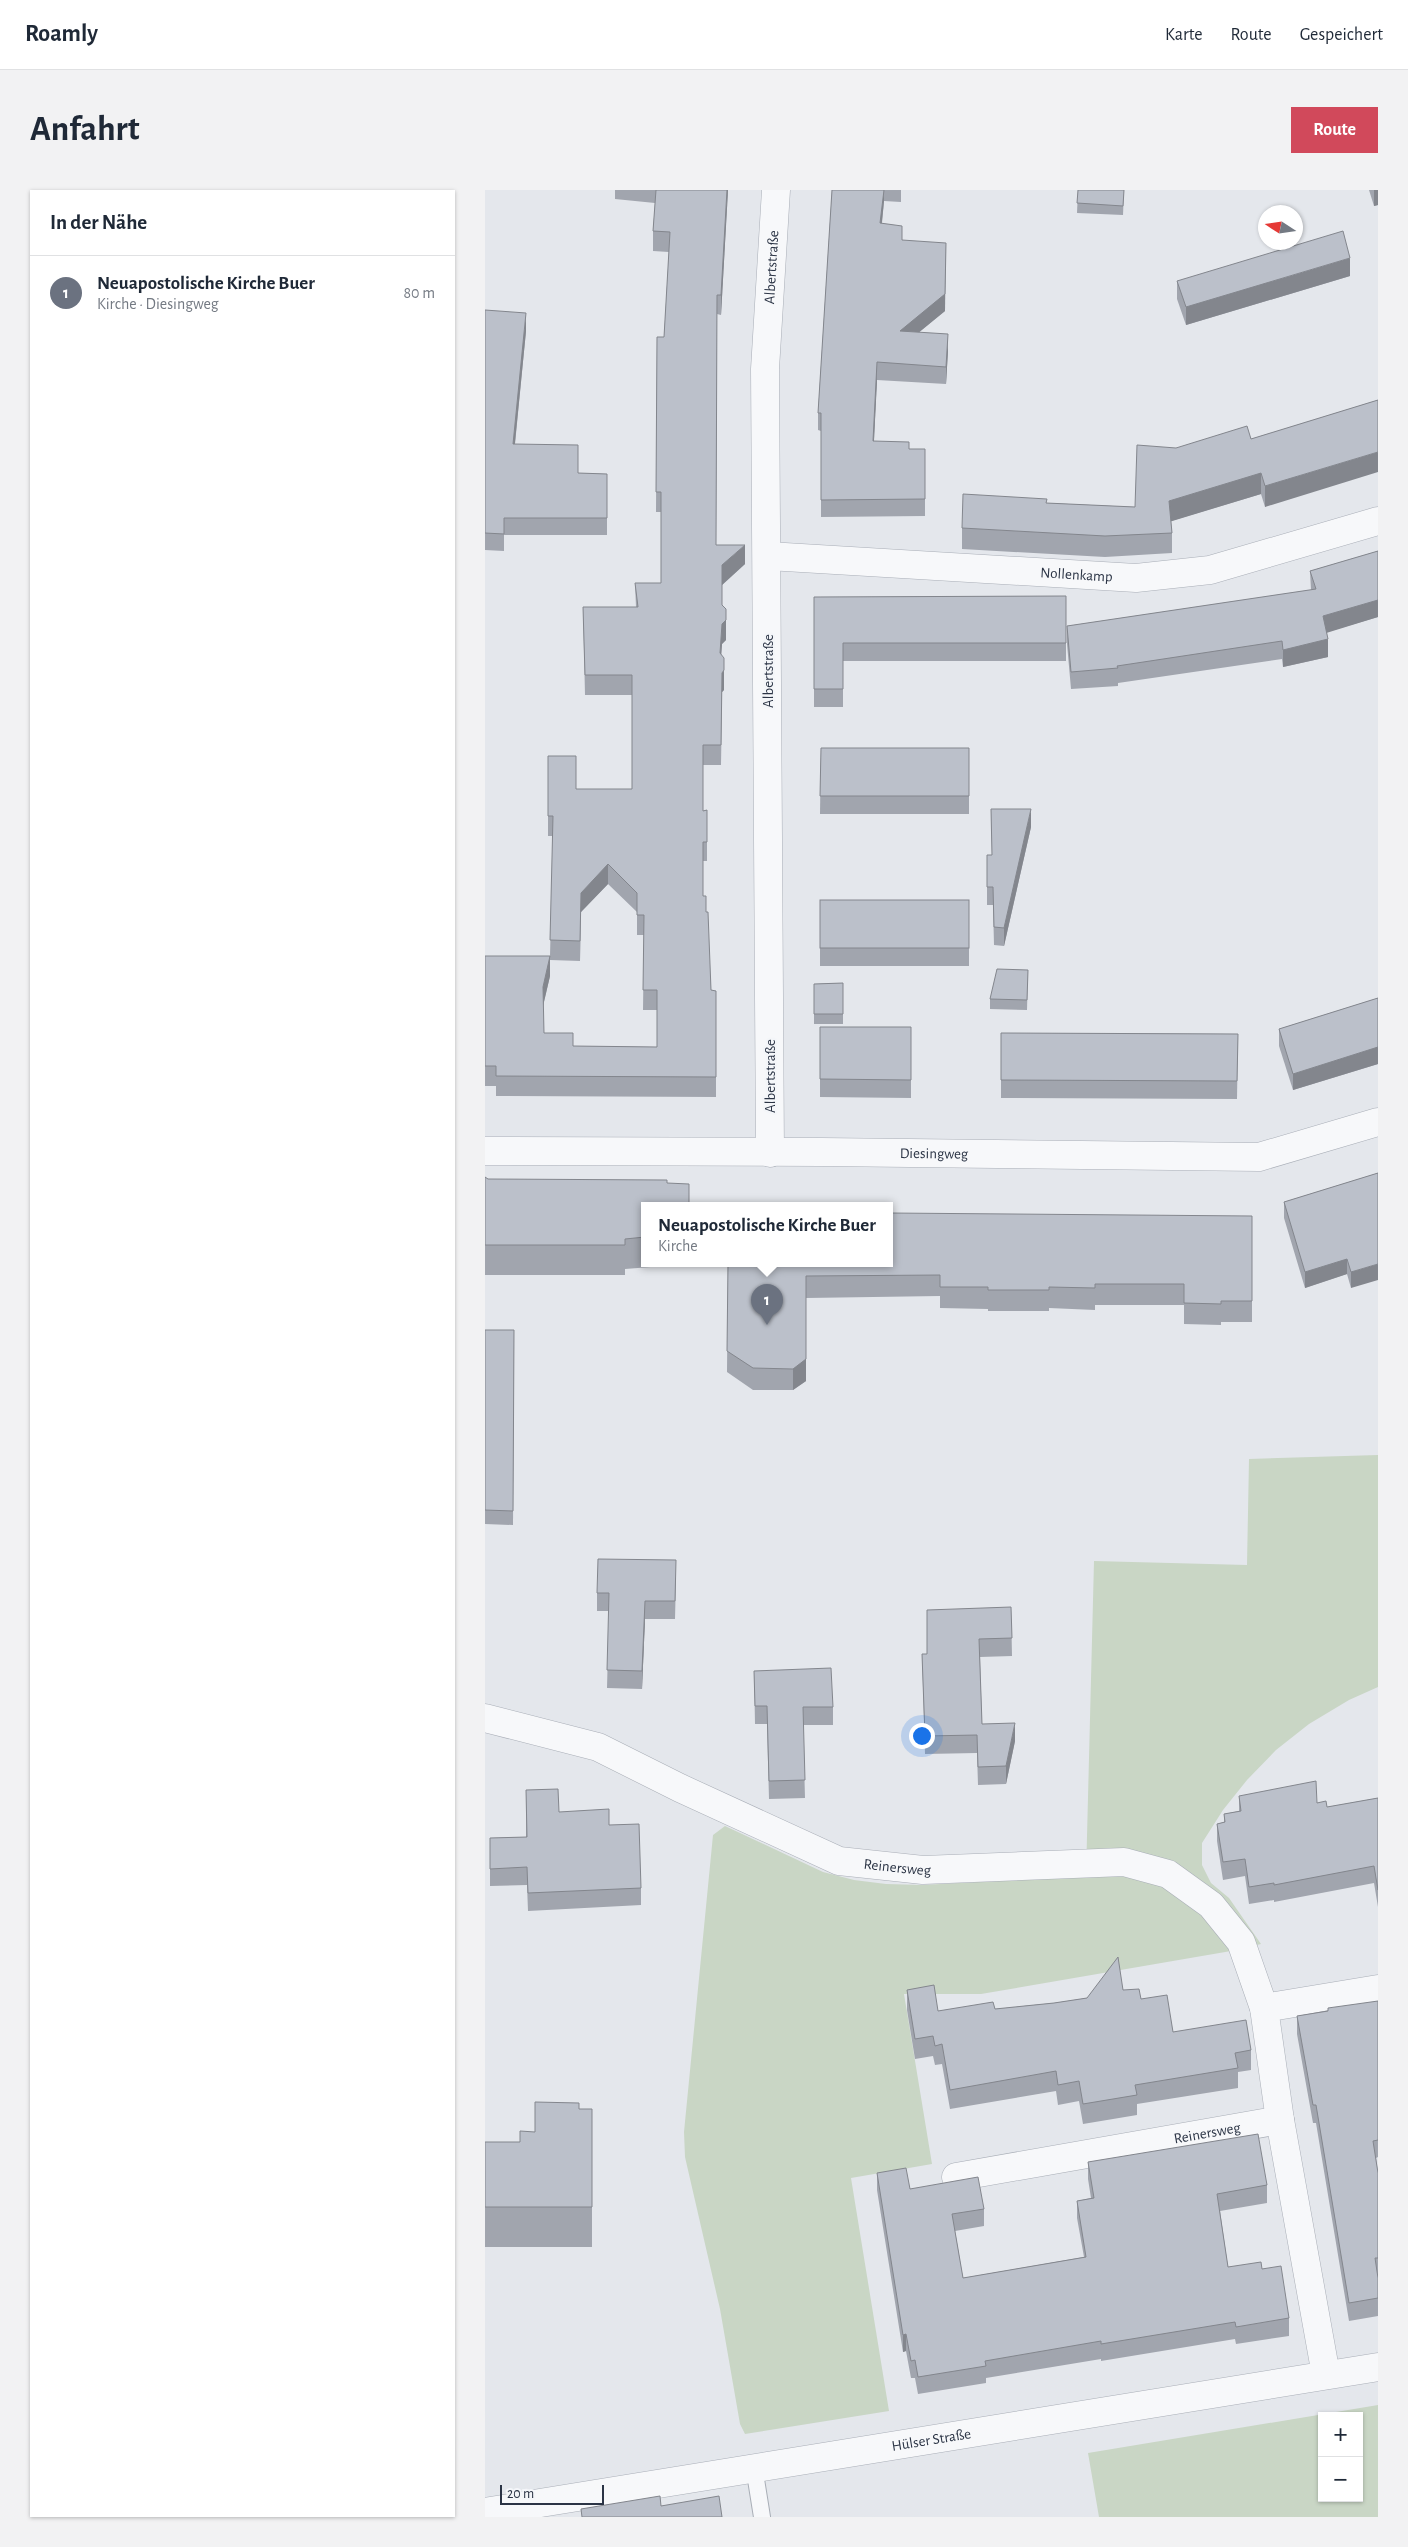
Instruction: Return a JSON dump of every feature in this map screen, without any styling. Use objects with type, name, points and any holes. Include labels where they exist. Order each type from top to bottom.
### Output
[{"type":"street","name":"Albertstraße","points":[[770,1153],[768,556],[765,369],[776,190]]},
{"type":"street","name":"Nollenkamp","points":[[768,556],[1136,578],[1210,570],[1378,520]]},
{"type":"street","name":"Diesingweg","points":[[485,1151],[1259,1157],[1378,1122]]},
{"type":"street","name":"Reinersweg","points":[[485,1718],[598,1747],[680,1788],[839,1861],[923,1870],[1124,1862],[1168,1874],[1211,1905],[1241,1942],[1264,2008],[1280,2120],[1326,2375]]},
{"type":"street","points":[[1264,2008],[1378,1989]]},
{"type":"street","name":"Reinersweg","points":[[955,2177],[1280,2120]]},
{"type":"street","name":"Hülser Straße","points":[[485,2512],[1378,2367]]},
{"type":"lane","points":[[755,2467],[762,2517]]},
{"type":"green space","points":[[1378,1455],[1378,1687],[1349,1700],[1309,1724],[1276,1750],[1247,1780],[1223,1810],[1202,1843],[1202,1865],[1211,1883],[1229,1898],[1261,1944],[1231,1951],[981,1994],[904,1994],[932,2164],[851,2178],[889,2411],[745,2434],[740,2424],[720,2309],[685,2157],[684,2132],[713,1835],[725,1826],[823,1872],[854,1880],[886,1884],[922,1885],[1086,1876],[1094,1561],[1247,1565],[1249,1459]]},
{"type":"green space","points":[[1378,2405],[1378,2517],[1099,2517],[1088,2453],[1318,2415],[1318,2502],[1363,2502],[1363,2412],[1336,2412]]},
{"type":"building","points":[[656,190],[727,190],[721,295],[717,295],[716,545],[745,545],[722,565],[722,605],[726,609],[726,620],[722,624],[720,653],[724,658],[721,745],[703,745],[703,811],[707,810],[707,842],[703,842],[703,896],[706,896],[706,912],[708,912],[711,990],[716,991],[716,1077],[496,1076],[496,1066],[485,1066],[485,956],[550,956],[543,987],[544,1033],[573,1033],[573,1046],[657,1047],[657,990],[643,990],[644,915],[637,915],[637,893],[608,864],[581,893],[580,941],[550,940],[553,816],[548,816],[548,756],[576,756],[576,789],[632,789],[632,675],[585,675],[583,607],[638,607],[635,583],[661,583],[661,492],[656,492],[657,337],[664,337],[670,232],[653,231]]},
{"type":"building","points":[[832,190],[884,190],[880,223],[902,226],[902,240],[946,243],[945,294],[900,331],[948,334],[946,367],[877,362],[873,441],[909,442],[909,449],[925,449],[925,499],[821,500],[821,413],[818,413]]},
{"type":"building","points":[[1078,190],[1124,190],[1123,206],[1077,203]]},
{"type":"building","points":[[1343,231],[1350,258],[1186,307],[1177,281],[1280,250],[1303,250],[1303,243]]},
{"type":"building","points":[[485,310],[526,313],[513,444],[578,445],[578,473],[607,474],[607,518],[504,518],[504,534],[485,533]]},
{"type":"building","points":[[1378,400],[1378,452],[1265,486],[1261,473],[1169,501],[1172,533],[1105,536],[962,528],[963,494],[1047,499],[1046,503],[1135,507],[1137,445],[1176,448],[1247,426],[1251,439]]},
{"type":"building","points":[[1378,551],[1378,600],[1323,616],[1328,639],[1283,650],[1282,641],[1117,666],[1118,668],[1071,672],[1067,626],[1316,589],[1310,571]]},
{"type":"building","points":[[1066,596],[1066,643],[843,643],[843,689],[814,689],[814,597]]},
{"type":"building","points":[[821,748],[969,748],[969,796],[820,796]]},
{"type":"building","points":[[991,809],[1031,809],[1004,928],[994,927],[993,887],[987,887],[987,855],[992,855]]},
{"type":"building","points":[[820,900],[969,900],[969,948],[820,948]]},
{"type":"building","points":[[997,969],[1028,970],[1027,1000],[990,999]]},
{"type":"building","points":[[843,983],[843,1014],[814,1014],[814,984]]},
{"type":"building","points":[[1378,998],[1378,1047],[1293,1074],[1279,1029]]},
{"type":"building","points":[[820,1027],[911,1027],[911,1080],[820,1079]]},
{"type":"building","points":[[1001,1033],[1238,1034],[1237,1081],[1001,1080]]},
{"type":"building","points":[[1378,1173],[1378,1264],[1351,1272],[1347,1259],[1305,1272],[1284,1202]]},
{"type":"building","points":[[485,1177],[488,1179],[667,1180],[667,1183],[689,1184],[689,1202],[641,1202],[641,1237],[625,1239],[625,1245],[485,1245]]},
{"type":"building","points":[[893,1213],[1252,1216],[1252,1301],[1221,1301],[1221,1304],[1184,1303],[1184,1284],[1095,1284],[1095,1288],[1049,1287],[1049,1290],[988,1290],[988,1287],[940,1287],[940,1275],[806,1276],[806,1359],[793,1369],[753,1368],[727,1351],[728,1267],[893,1267]]},
{"type":"building","points":[[485,1330],[514,1330],[513,1511],[485,1510]]},
{"type":"building","points":[[598,1559],[676,1560],[675,1601],[645,1601],[642,1671],[607,1670],[609,1593],[597,1593]]},
{"type":"building","points":[[1011,1607],[1012,1638],[979,1639],[982,1724],[1015,1723],[1006,1766],[978,1767],[977,1735],[925,1736],[922,1654],[927,1654],[927,1610]]},
{"type":"building","points":[[831,1668],[833,1707],[803,1707],[805,1780],[769,1781],[767,1706],[755,1706],[754,1671]]},
{"type":"building","points":[[1316,1781],[1317,1803],[1326,1801],[1327,1807],[1378,1798],[1378,1890],[1374,1866],[1274,1885],[1274,1883],[1249,1887],[1245,1859],[1223,1862],[1217,1824],[1225,1822],[1224,1814],[1241,1811],[1239,1796]]},
{"type":"building","points":[[558,1789],[559,1812],[609,1809],[609,1825],[639,1824],[641,1888],[528,1893],[527,1867],[490,1869],[490,1838],[527,1837],[526,1790]]},
{"type":"building","points":[[1118,1957],[1123,1990],[1139,1989],[1141,1999],[1167,1995],[1173,2032],[1246,2020],[1251,2050],[1235,2053],[1238,2068],[1135,2085],[1137,2095],[1083,2104],[1079,2081],[1058,2085],[1056,2071],[950,2090],[942,2044],[935,2046],[933,2036],[915,2039],[907,1990],[934,1985],[938,2011],[993,2002],[995,2009],[1087,1998]]},
{"type":"building","points":[[1378,2001],[1378,2140],[1373,2141],[1378,2173],[1378,2258],[1375,2258],[1378,2298],[1349,2303],[1316,2105],[1313,2105],[1297,2016],[1328,2011],[1328,2008]]},
{"type":"building","points":[[535,2102],[579,2103],[579,2109],[592,2109],[592,2207],[485,2207],[485,2142],[520,2142],[520,2131],[535,2132]]},
{"type":"building","points":[[1258,2134],[1267,2185],[1217,2194],[1228,2267],[1261,2262],[1262,2269],[1281,2266],[1289,2318],[1236,2327],[1235,2322],[1101,2344],[1101,2341],[985,2361],[986,2366],[918,2377],[915,2360],[911,2361],[906,2334],[903,2335],[877,2173],[906,2168],[910,2189],[978,2177],[984,2209],[952,2214],[963,2278],[1086,2257],[1077,2201],[1094,2198],[1088,2162]]},
{"type":"building","points":[[660,2496],[661,2506],[719,2496],[722,2517],[582,2517],[581,2509]]},
{"type":"place","name":"Neuapostolische Kirche Buer","points":[[767,1325]]}]
